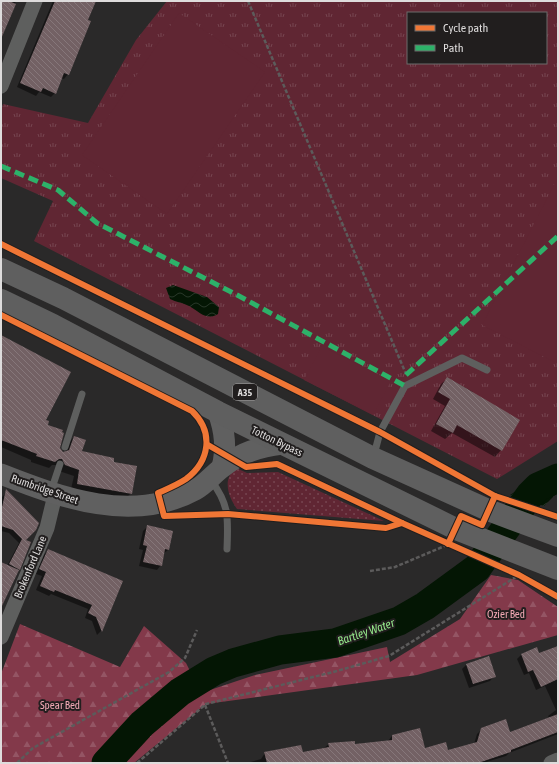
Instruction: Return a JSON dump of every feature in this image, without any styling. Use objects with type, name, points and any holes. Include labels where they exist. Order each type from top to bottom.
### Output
[{"type":"main road","name":"A35","points":[[1,269],[63,298],[373,458],[491,511],[550,533]]},
{"type":"main road","name":"Totton Bypass","points":[[1,300],[53,325],[282,444],[452,539],[517,567],[558,569]]},
{"type":"main road","points":[[216,473],[225,454],[225,437],[218,412]]},
{"type":"main road","name":"Rumbridge Street","points":[[1,474],[52,494],[84,502],[149,505],[171,501],[196,490],[216,473],[251,450],[282,444]]},
{"type":"street","points":[[1,86],[36,1]]},
{"type":"street","name":"Brokenford Lane","points":[[1,637],[6,606],[47,528],[52,494]]},
{"type":"street","points":[[551,763],[558,760]]},
{"type":"lane","points":[[373,458],[380,432],[405,386],[462,358],[487,370]]},
{"type":"lane","points":[[65,447],[82,394]]},
{"type":"lane","points":[[52,494],[60,464]]},
{"type":"lane","points":[[216,473],[228,514],[227,549]]},
{"type":"path","points":[[248,1],[406,375]]},
{"type":"path","points":[[370,571],[395,567],[452,539]]},
{"type":"path","points":[[137,763],[205,705],[389,656],[517,567],[526,578]]},
{"type":"path","points":[[17,763],[33,748],[169,672],[185,658],[197,630]]},
{"type":"path","points":[[205,705],[228,763]]},
{"type":"green space","points":[[167,1],[558,1],[558,441],[497,479],[34,241],[53,201],[1,178],[1,111],[3,104],[88,123],[136,40]]},
{"type":"green space","points":[[179,13],[265,72],[167,214],[82,155]]},
{"type":"green space","points":[[558,177],[558,364],[482,325]]},
{"type":"green space","points":[[322,346],[391,381],[373,415],[304,380]]},
{"type":"green space","points":[[236,468],[247,473],[278,472],[384,521],[237,509],[231,499],[228,488],[229,477]]},
{"type":"green space","name":"Spear Bed","points":[[491,575],[518,580],[558,607],[558,635],[417,675],[206,704],[134,763],[1,763],[1,674],[20,624],[120,667],[144,626],[186,663],[201,693],[255,675],[387,647],[390,662],[460,619]]},
{"type":"water","points":[[173,285],[207,297],[219,307],[218,314],[210,317],[206,316],[189,306],[170,299],[166,288]]},
{"type":"water","points":[[558,465],[558,492],[544,506],[510,495]]},
{"type":"building","points":[[1,1],[9,1],[16,4],[1,39]]},
{"type":"building","points":[[55,1],[96,1],[88,20],[91,21],[69,75],[64,73],[56,94],[43,88],[41,92],[20,83]]},
{"type":"building","points":[[1,335],[71,372],[46,420],[49,421],[48,425],[63,430],[62,432],[64,433],[60,448],[63,452],[69,450],[74,436],[86,440],[82,451],[114,458],[114,462],[137,466],[132,494],[77,484],[79,470],[65,465],[62,459],[55,462],[36,456],[37,454],[1,440]]},
{"type":"building","points":[[447,377],[520,420],[502,451],[457,425],[453,433],[436,424],[450,399],[438,392]]},
{"type":"building","points":[[6,489],[39,523],[36,530],[26,540],[31,542],[20,570],[9,564],[22,539],[13,530],[1,526],[1,512]]},
{"type":"building","points":[[147,525],[173,531],[169,550],[165,549],[162,566],[143,562],[147,546],[143,545]]},
{"type":"building","points":[[48,549],[123,581],[102,632],[96,617],[88,613],[92,605],[55,590],[54,592],[40,586],[46,572],[39,569]]},
{"type":"building","points":[[1,562],[19,570],[1,608]]},
{"type":"building","points":[[558,646],[558,679],[541,687],[533,670],[528,672],[521,654],[537,647],[539,653]]},
{"type":"building","points":[[489,656],[496,677],[473,684],[466,664]]},
{"type":"building","points":[[558,714],[558,732],[511,750],[511,752],[478,763],[267,763],[264,752],[301,745],[303,752],[329,747],[328,743],[355,741],[355,744],[392,740],[392,735],[420,728],[425,748],[446,742],[448,750],[477,742],[481,728],[506,719],[510,732]]},
{"type":"waterway","name":"Bartley Water","points":[[106,763],[142,724],[180,692],[214,671],[233,663],[280,650],[335,643],[399,621],[425,606],[477,568],[530,495],[538,487],[558,478]]},
{"type":"marked path","points":[[1,166],[58,190],[97,223],[239,296],[405,386]]},
{"type":"marked path","points":[[406,375],[558,236]]},
{"type":"cycle path","points":[[1,244],[380,432],[495,496],[558,517]]},
{"type":"cycle path","points":[[1,315],[192,411],[199,419],[204,428],[206,437],[204,455],[200,464],[186,479],[158,493],[164,516],[228,514],[386,528],[402,523],[519,575],[558,597]]},
{"type":"cycle path","points":[[208,445],[246,467],[277,464],[402,523]]},
{"type":"cycle path","points":[[448,544],[461,516],[482,525],[495,496]]},
{"type":"park label","name":"Ozier Bed","points":[[506,614]]}]
